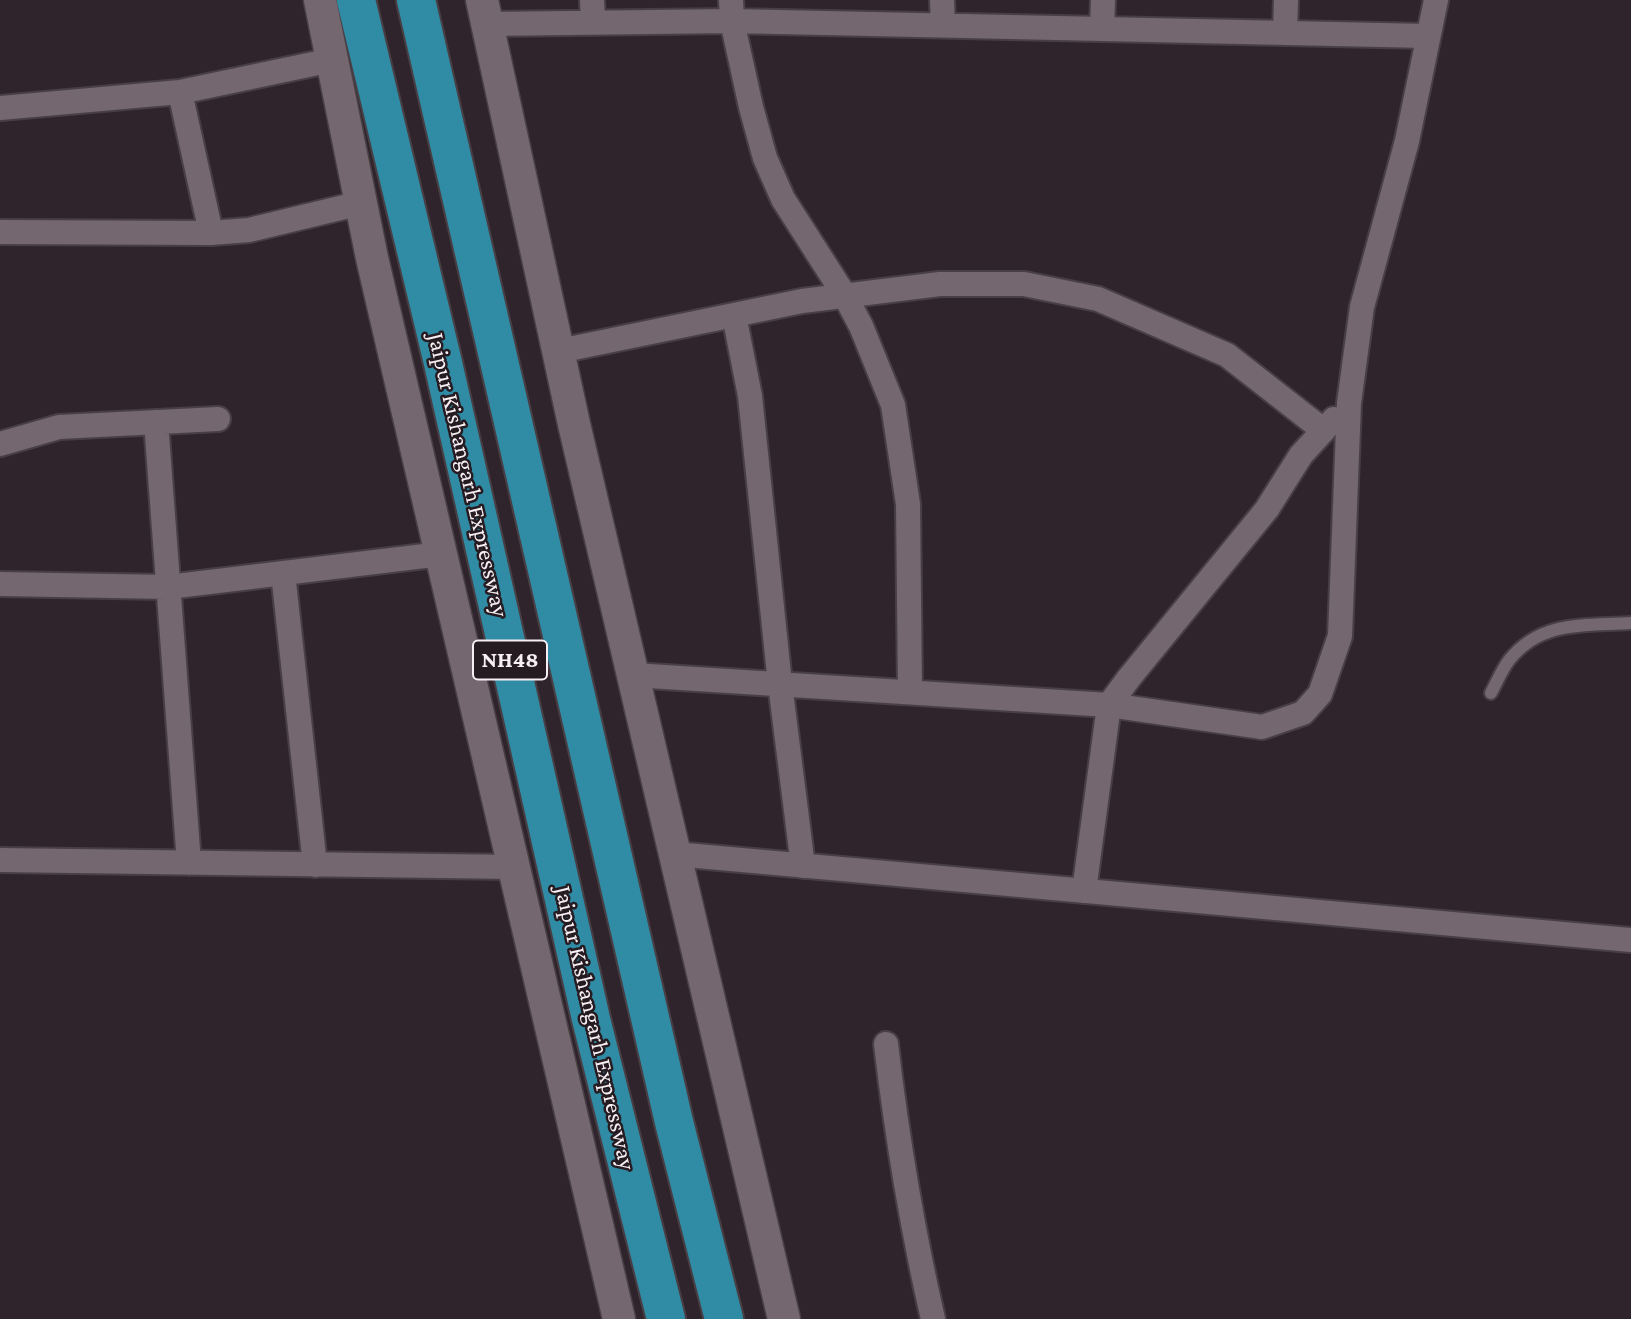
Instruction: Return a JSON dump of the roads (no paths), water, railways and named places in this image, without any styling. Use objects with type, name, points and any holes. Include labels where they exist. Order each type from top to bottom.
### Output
[{"type":"highway","name":"Jaipur Kishangarh Expressway","points":[[356,0],[443,363],[591,1019],[666,1319]]},
{"type":"highway","name":"NH48","points":[[416,0],[674,1122],[724,1319]]},
{"type":"street","points":[[320,0],[361,202],[619,1319]]},
{"type":"street","points":[[942,0],[943,25]]},
{"type":"street","points":[[1102,29],[1103,0]]},
{"type":"street","points":[[1285,33],[1286,0]]},
{"type":"street","points":[[633,674],[1110,705],[1262,726],[1303,713],[1320,694],[1340,636],[1349,402],[1362,307],[1407,141],[1436,0]]},
{"type":"street","points":[[731,10],[751,107],[765,158],[783,199],[861,326],[893,405],[908,504],[910,692]]},
{"type":"street","points":[[784,1319],[559,351],[485,12],[731,10],[943,25],[1427,36]]},
{"type":"street","points":[[0,108],[180,92],[332,60]]},
{"type":"street","points":[[180,92],[211,233]]},
{"type":"street","points":[[0,232],[211,233],[249,230],[361,202]]},
{"type":"street","points":[[559,351],[802,301],[940,284],[1024,284],[1098,299],[1227,355],[1323,430]]},
{"type":"street","points":[[734,315],[750,397],[780,684],[803,866]]},
{"type":"street","points":[[1084,891],[1110,705],[1267,509],[1301,456],[1349,402]]},
{"type":"street","points":[[0,444],[59,428],[218,419]]},
{"type":"street","points":[[156,422],[189,863]]},
{"type":"street","points":[[0,584],[168,587],[442,554]]},
{"type":"street","points":[[283,573],[316,865]]},
{"type":"street","points":[[675,854],[1631,940],[1631,935]]},
{"type":"street","points":[[0,860],[514,867]]},
{"type":"street","points":[[886,1044],[898,1143],[933,1319]]},
{"type":"lane","points":[[1491,693],[1508,661],[1528,640],[1558,627],[1631,623]]}]
